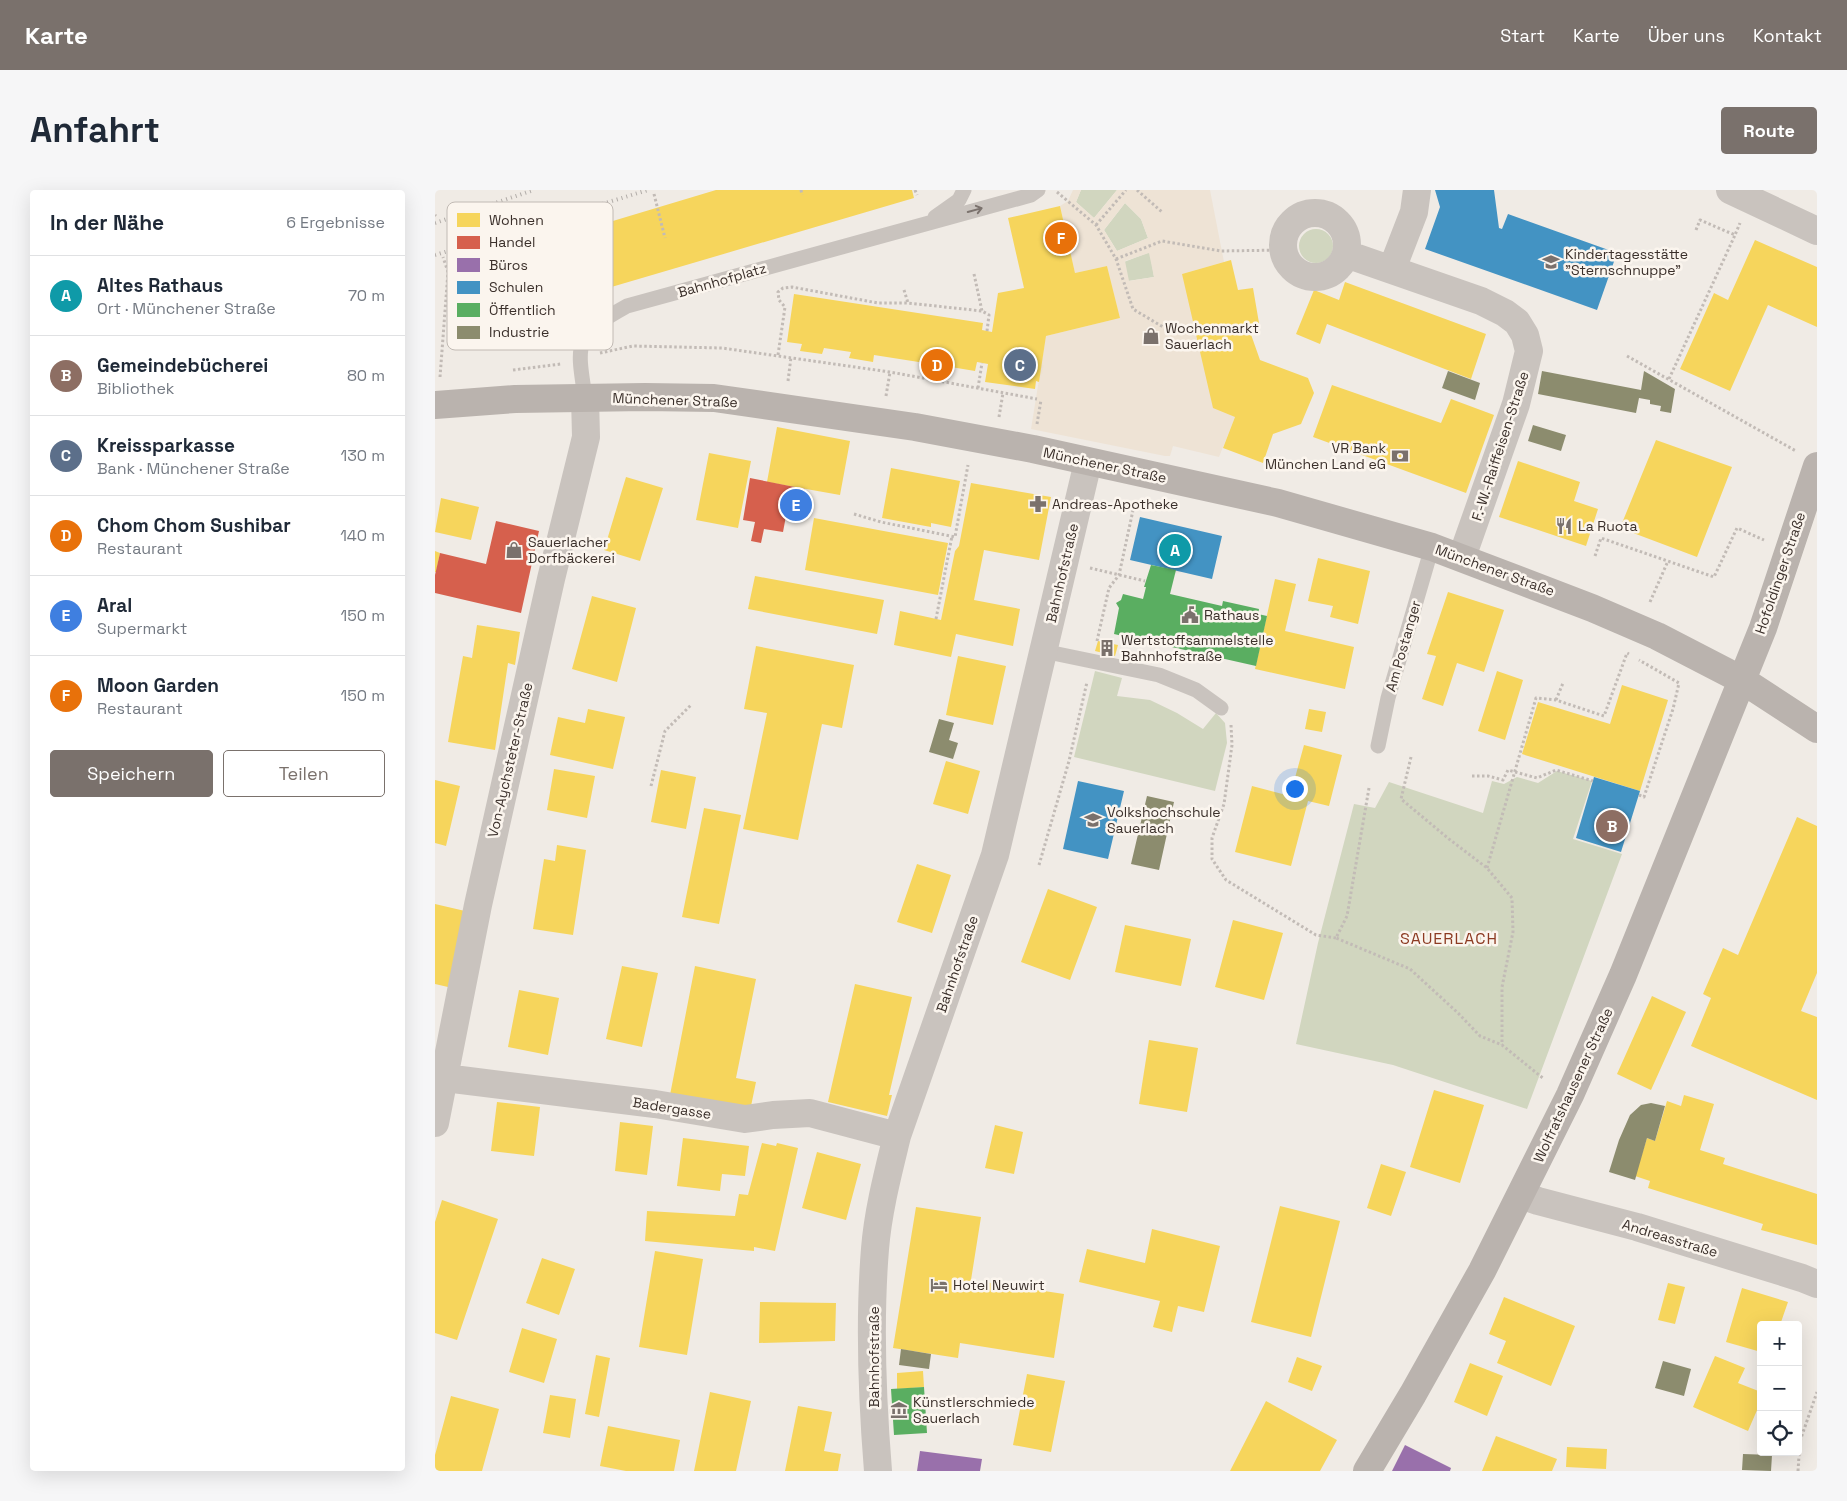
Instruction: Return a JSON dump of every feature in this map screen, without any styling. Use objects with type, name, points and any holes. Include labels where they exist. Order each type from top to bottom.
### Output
[{"type":"main road","name":"Münchener Straße","points":[[435,405],[515,399],[645,396],[714,398],[882,421],[1088,462],[1278,503],[1462,557],[1649,632],[1742,680],[1817,729]]},
{"type":"main road","name":"Hofoldinger Straße","points":[[1742,680],[1767,617],[1808,459]]},
{"type":"main road","name":"Wolfratshausener Straße","points":[[1367,1471],[1477,1280],[1570,1095],[1623,976],[1742,680]]},
{"type":"street","points":[[1393,269],[1414,212],[1417,190]]},
{"type":"street","points":[[1741,195],[1817,231]]},
{"type":"street","points":[[1318,212],[1329,215],[1338,222],[1348,243],[1346,254],[1340,266],[1330,274],[1318,277],[1307,276],[1296,271],[1287,262],[1283,250],[1283,238],[1288,227],[1296,219],[1306,214],[1318,212]]},
{"type":"street","name":"F.-W.-Raiffeisen-Straße","points":[[1346,254],[1481,301],[1505,313],[1517,322],[1528,343],[1529,351],[1516,404],[1462,557]]},
{"type":"street","name":"Von-Aychsteter-Straße","points":[[435,1123],[479,898],[551,579],[586,437],[585,398]]},
{"type":"street","name":"Bahnhofstraße","points":[[879,1471],[872,1365],[875,1248],[886,1184],[897,1136],[995,855],[1088,462]]},
{"type":"street","name":"Badergasse","points":[[445,1078],[655,1104],[745,1119],[810,1113],[897,1136]]},
{"type":"street","name":"Andreasstraße","points":[[1521,1195],[1637,1227],[1817,1284]]},
{"type":"lane","name":"Bahnhofplatz","points":[[928,222],[959,200],[964,190]]},
{"type":"lane","name":"Bahnhofplatz","points":[[613,315],[627,306],[1031,195],[1038,190]]},
{"type":"lane","name":"Bahnhofplatz","points":[[581,350],[579,362],[585,398]]},
{"type":"lane","name":"Am Postanger","points":[[1378,746],[1388,698],[1432,547]]},
{"type":"lane","points":[[1043,651],[1159,675],[1197,690],[1221,708]]},
{"type":"path","points":[[801,190],[802,195]]},
{"type":"path","points":[[915,190],[917,195]]},
{"type":"path","points":[[1055,190],[1096,225],[1116,259],[1133,309],[1168,330]]},
{"type":"path","points":[[1096,225],[1126,190]]},
{"type":"path","points":[[1137,190],[1162,212]]},
{"type":"path","points":[[654,194],[665,238]]},
{"type":"path","points":[[1669,380],[1735,236],[1741,195]]},
{"type":"path","points":[[1695,230],[1700,220],[1735,236]]},
{"type":"path","points":[[1116,259],[1162,241],[1221,251],[1283,250]]},
{"type":"path","points":[[443,258],[447,269]]},
{"type":"path","points":[[974,274],[982,311]]},
{"type":"path","points":[[440,378],[447,285]]},
{"type":"path","points":[[778,355],[785,306],[779,300],[778,292],[783,288],[792,287],[878,304],[908,303],[982,311],[989,315],[987,331]]},
{"type":"path","points":[[905,290],[908,303]]},
{"type":"path","points":[[510,370],[579,362],[598,353],[633,346],[722,348],[890,372],[1039,399],[1040,410]]},
{"type":"path","points":[[1627,356],[1808,459]]},
{"type":"path","points":[[790,367],[791,357]]},
{"type":"path","points":[[978,388],[982,363]]},
{"type":"path","points":[[889,382],[890,372]]},
{"type":"path","points":[[1001,403],[1003,393]]},
{"type":"path","points":[[854,514],[881,522],[955,537],[972,438]]},
{"type":"path","points":[[1595,556],[1601,538],[1714,577],[1737,528],[1769,542]]},
{"type":"path","points":[[936,619],[952,536]]},
{"type":"path","points":[[1064,561],[1145,581]]},
{"type":"path","points":[[1650,602],[1667,561]]},
{"type":"path","points":[[1487,868],[1536,698],[1555,700],[1604,716],[1627,653],[1679,683],[1673,710],[1644,797],[1639,795]]},
{"type":"path","points":[[1555,700],[1563,683]]},
{"type":"path","points":[[651,786],[665,731],[692,704]]},
{"type":"path","points":[[1221,708],[1230,721],[1232,745],[1224,804],[1212,838],[1213,859],[1226,880],[1316,935],[1336,938],[1410,969],[1480,1036],[1502,1044],[1544,1079]]},
{"type":"path","points":[[1411,757],[1401,799],[1487,868],[1512,898],[1513,932],[1502,987],[1502,1044]]},
{"type":"path","points":[[1472,776],[1488,776],[1503,780],[1508,770],[1537,778],[1556,770],[1593,781]]},
{"type":"path","points":[[1336,938],[1347,916],[1369,788]]},
{"type":"path","points":[[1798,1471],[1800,1441],[1817,1392]]},
{"type":"green space","points":[[1081,190],[1117,190],[1094,218],[1076,202]]},
{"type":"green space","points":[[1125,203],[1141,219],[1148,238],[1117,251],[1104,230]]},
{"type":"green space","points":[[1316,229],[1328,234],[1333,246],[1328,258],[1316,263],[1304,258],[1299,246],[1304,234]]},
{"type":"green space","points":[[1150,252],[1154,277],[1128,281],[1124,262]]},
{"type":"green space","points":[[1095,671],[1122,678],[1117,696],[1150,700],[1177,713],[1203,729],[1216,713],[1225,723],[1227,743],[1215,791],[1074,757]]},
{"type":"green space","points":[[1557,771],[1592,781],[1573,839],[1622,854],[1527,1109],[1393,1065],[1296,1044],[1318,943],[1354,804],[1375,808],[1389,782],[1483,813],[1492,781],[1504,784],[1517,777],[1538,783]]},
{"type":"shaded area","points":[[1073,190],[1081,190],[1076,202],[1094,218],[1117,190],[1210,190],[1224,262],[1182,274],[1235,417],[1219,457],[1173,446],[1170,456],[1165,456],[1031,429],[1046,336],[1120,318],[1107,266],[1075,273],[1060,206],[1068,201]],"holes":[[[1125,203],[1141,219],[1148,238],[1117,251],[1104,230]],[[1149,253],[1154,277],[1129,281],[1125,261]]]},
{"type":"building: Wohnen","points":[[716,190],[912,190],[914,198],[613,287],[613,221]]},
{"type":"building: Wohnen","points":[[1060,206],[1075,273],[1107,266],[1120,318],[1046,336],[1039,382],[1036,381],[1035,389],[985,382],[988,364],[977,362],[975,371],[951,367],[950,375],[924,372],[925,363],[874,355],[873,362],[849,358],[851,352],[824,348],[822,354],[800,351],[802,344],[787,342],[794,294],[983,323],[982,330],[992,332],[998,293],[1024,288],[1008,218]]},
{"type":"building: Wohnen","points":[[1755,240],[1817,267],[1817,327],[1768,305],[1730,391],[1680,369],[1714,293],[1728,300]]},
{"type":"building: Wohnen","points":[[1231,260],[1238,290],[1253,288],[1259,323],[1248,326],[1260,360],[1308,378],[1314,393],[1301,424],[1273,434],[1263,463],[1223,448],[1235,417],[1213,408],[1182,274]]},
{"type":"building: Wohnen","points":[[1345,282],[1486,334],[1471,379],[1327,324],[1320,344],[1296,334],[1314,290],[1339,300]]},
{"type":"building: Wohnen","points":[[1332,385],[1441,423],[1451,399],[1494,415],[1466,493],[1313,437]]},
{"type":"building: Wohnen","points":[[777,427],[850,441],[840,495],[767,482]]},
{"type":"building: Wohnen","points":[[1656,440],[1732,467],[1697,557],[1620,528]]},
{"type":"building: Wohnen","points":[[709,453],[751,461],[738,528],[696,520]]},
{"type":"building: Wohnen","points":[[1518,461],[1580,482],[1574,501],[1598,509],[1586,546],[1499,517]]},
{"type":"building: Wohnen","points":[[891,468],[960,481],[951,527],[931,523],[931,527],[882,518]]},
{"type":"building: Wohnen","points":[[626,477],[663,488],[640,561],[604,550]]},
{"type":"building: Wohnen","points":[[971,483],[1051,497],[1039,560],[984,550],[974,600],[1020,609],[1013,646],[956,634],[951,657],[894,645],[900,611],[941,620],[955,551],[959,546]]},
{"type":"building: Wohnen","points":[[441,498],[479,507],[471,540],[435,532]]},
{"type":"building: Wohnen","points":[[814,518],[948,543],[938,595],[805,570]]},
{"type":"building: Wohnen","points":[[435,551],[440,553],[436,572],[435,572]]},
{"type":"building: Wohnen","points":[[1318,558],[1370,571],[1358,624],[1330,617],[1333,606],[1308,601]]},
{"type":"building: Wohnen","points":[[755,576],[884,600],[877,634],[748,609]]},
{"type":"building: Wohnen","points":[[1275,579],[1296,584],[1285,631],[1354,647],[1345,689],[1255,669]]},
{"type":"building: Wohnen","points":[[1448,592],[1504,610],[1484,672],[1457,663],[1443,706],[1422,699],[1436,656],[1427,654]]},
{"type":"building: Wohnen","points":[[592,596],[636,608],[617,682],[572,669]]},
{"type":"building: Wohnen","points":[[477,625],[520,632],[515,665],[508,663],[495,750],[448,742],[463,656],[472,658]]},
{"type":"building: Wohnen","name":"Wertstoffsammelstelle Bahnhofstraße","points":[[1098,641],[1118,645],[1115,656],[1095,651]]},
{"type":"building: Wohnen","points":[[756,646],[854,665],[842,728],[822,724],[798,840],[743,829],[767,713],[744,709]]},
{"type":"building: Wohnen","points":[[958,656],[1006,666],[993,725],[946,715]]},
{"type":"building: Wohnen","points":[[1497,671],[1523,680],[1505,740],[1478,731]]},
{"type":"building: Wohnen","points":[[1622,685],[1668,700],[1640,791],[1522,754],[1538,702],[1610,724]]},
{"type":"building: Wohnen","points":[[588,709],[625,717],[613,769],[550,755],[558,717],[585,723]]},
{"type":"building: Wohnen","points":[[1309,709],[1326,712],[1322,732],[1305,729]]},
{"type":"building: Wohnen","points":[[1304,745],[1342,755],[1329,806],[1308,801],[1291,866],[1235,852],[1252,786],[1290,796]]},
{"type":"building: Wohnen","points":[[946,761],[980,771],[968,814],[933,804]]},
{"type":"building: Wohnen","points":[[554,769],[595,776],[587,818],[547,810]]},
{"type":"building: Wohnen","points":[[661,770],[696,777],[686,829],[651,822]]},
{"type":"building: Wohnen","points":[[435,780],[460,786],[446,846],[435,843]]},
{"type":"building: Wohnen","points":[[704,808],[741,815],[719,924],[682,917]]},
{"type":"building: Wohnen","points":[[1797,817],[1817,826],[1817,973],[1801,1011],[1817,1017],[1817,1100],[1691,1046],[1711,998],[1703,994],[1723,948],[1738,955]]},
{"type":"building: Wohnen","points":[[557,845],[586,850],[573,935],[533,929],[544,859],[555,861]]},
{"type":"building: Wohnen","points":[[917,864],[951,875],[932,933],[897,922]]},
{"type":"building: Wohnen","points":[[1048,889],[1097,907],[1070,980],[1021,962]]},
{"type":"building: Wohnen","points":[[435,904],[465,911],[448,987],[435,984]]},
{"type":"building: Wohnen","points":[[1233,920],[1283,933],[1264,1000],[1215,987]]},
{"type":"building: Wohnen","points":[[1125,925],[1191,939],[1181,986],[1115,972]]},
{"type":"building: Wohnen","points":[[622,966],[658,973],[642,1047],[606,1039]]},
{"type":"building: Wohnen","points":[[695,966],[756,979],[736,1078],[756,1082],[750,1111],[670,1095]]},
{"type":"building: Wohnen","points":[[855,984],[912,997],[889,1095],[892,1095],[887,1116],[828,1102]]},
{"type":"building: Wohnen","points":[[519,990],[559,998],[548,1055],[508,1047]]},
{"type":"building: Wohnen","points":[[1652,996],[1686,1012],[1651,1090],[1617,1074]]},
{"type":"building: Wohnen","points":[[1149,1040],[1198,1048],[1187,1112],[1139,1104]]},
{"type":"building: Wohnen","points":[[1434,1090],[1484,1105],[1460,1183],[1410,1167]]},
{"type":"building: Wohnen","points":[[1684,1095],[1714,1104],[1700,1150],[1725,1158],[1723,1164],[1817,1194],[1817,1245],[1761,1230],[1763,1224],[1648,1188],[1650,1181],[1635,1176],[1647,1138],[1655,1141],[1667,1101],[1681,1106]]},
{"type":"building: Wohnen","points":[[497,1102],[540,1107],[534,1156],[491,1151]]},
{"type":"building: Wohnen","points":[[620,1122],[653,1126],[647,1175],[615,1171]]},
{"type":"building: Wohnen","points":[[995,1125],[1023,1132],[1014,1174],[985,1168]]},
{"type":"building: Wohnen","points":[[683,1138],[749,1146],[745,1176],[722,1174],[720,1191],[677,1186]]},
{"type":"building: Wohnen","points":[[762,1143],[776,1146],[777,1143],[798,1148],[775,1251],[754,1247],[754,1251],[645,1241],[647,1211],[735,1216],[739,1194],[748,1195]]},
{"type":"building: Wohnen","points":[[817,1152],[861,1164],[846,1220],[802,1208]]},
{"type":"building: Wohnen","points":[[1381,1164],[1406,1172],[1391,1216],[1367,1208]]},
{"type":"building: Wohnen","points":[[442,1200],[498,1219],[457,1340],[435,1333],[435,1222]]},
{"type":"building: Wohnen","points":[[1280,1206],[1340,1221],[1311,1337],[1251,1322]]},
{"type":"building: Wohnen","points":[[916,1207],[981,1217],[971,1280],[1064,1294],[1054,1358],[960,1343],[958,1358],[893,1348]]},
{"type":"building: Wohnen","points":[[1152,1229],[1220,1246],[1204,1312],[1178,1306],[1172,1332],[1153,1327],[1160,1301],[1079,1282],[1087,1249],[1145,1263]]},
{"type":"building: Wohnen","points":[[655,1251],[703,1259],[687,1355],[639,1347]]},
{"type":"building: Wohnen","points":[[542,1258],[575,1269],[559,1315],[526,1303]]},
{"type":"building: Wohnen","points":[[1668,1283],[1685,1287],[1675,1324],[1658,1320]]},
{"type":"building: Wohnen","points":[[1742,1288],[1788,1302],[1781,1321],[1757,1321],[1757,1351],[1726,1342]]},
{"type":"building: Wohnen","points":[[1504,1297],[1575,1326],[1551,1386],[1497,1363],[1506,1341],[1489,1334]]},
{"type":"building: Wohnen","points":[[760,1302],[836,1303],[835,1341],[759,1343]]},
{"type":"building: Wohnen","points":[[522,1328],[557,1339],[544,1383],[509,1372]]},
{"type":"building: Wohnen","points":[[596,1355],[610,1358],[599,1417],[585,1414]]},
{"type":"building: Wohnen","points":[[1715,1356],[1745,1368],[1738,1383],[1757,1390],[1757,1410],[1748,1431],[1693,1407]]},
{"type":"building: Wohnen","points":[[1297,1357],[1322,1366],[1312,1391],[1288,1382]]},
{"type":"building: Wohnen","points":[[1470,1363],[1503,1376],[1487,1416],[1454,1402]]},
{"type":"building: Wohnen","points":[[923,1371],[924,1387],[897,1389],[897,1373]]},
{"type":"building: Wohnen","points":[[1027,1374],[1065,1381],[1051,1452],[1013,1445]]},
{"type":"building: Wohnen","points":[[710,1392],[751,1401],[736,1471],[694,1471]]},
{"type":"building: Wohnen","points":[[550,1395],[576,1399],[570,1438],[543,1433]]},
{"type":"building: Wohnen","points":[[451,1396],[499,1409],[482,1471],[435,1471],[435,1455]]},
{"type":"building: Wohnen","points":[[1266,1401],[1337,1440],[1320,1471],[1230,1471]]},
{"type":"building: Wohnen","points":[[798,1406],[832,1412],[824,1451],[841,1454],[838,1471],[785,1471]]},
{"type":"building: Wohnen","points":[[608,1426],[680,1440],[674,1471],[626,1471],[600,1466]]},
{"type":"building: Wohnen","points":[[1496,1436],[1557,1459],[1552,1471],[1482,1471]]},
{"type":"building: Wohnen","points":[[1567,1447],[1607,1449],[1606,1469],[1566,1467]]},
{"type":"building: Handel","points":[[750,478],[805,489],[799,519],[786,516],[783,532],[764,529],[761,543],[751,541],[755,522],[743,520]]},
{"type":"building: Handel","points":[[496,521],[539,531],[521,613],[435,593],[435,575],[440,553],[486,564]]},
{"type":"building: Büros","points":[[1405,1445],[1451,1468],[1450,1471],[1392,1471]]},
{"type":"building: Büros","points":[[920,1451],[982,1459],[980,1471],[917,1471]]},
{"type":"building: Schulen","points":[[1435,190],[1494,190],[1499,228],[1502,229],[1508,214],[1617,253],[1597,310],[1425,249],[1440,207]]},
{"type":"building: Schulen","points":[[1140,517],[1222,536],[1212,579],[1130,560]]},
{"type":"building: Schulen","points":[[1594,777],[1640,791],[1621,852],[1576,838]]},
{"type":"building: Schulen","name":"Volkshochschule Sauerlach","points":[[1078,781],[1124,791],[1108,859],[1063,849]]},
{"type":"building: Öffentlich","name":"Rathaus","points":[[1151,565],[1176,570],[1170,594],[1222,606],[1223,601],[1259,609],[1258,614],[1267,616],[1256,666],[1114,634],[1119,608],[1116,603],[1121,600],[1123,594],[1143,599],[1146,587],[1144,587]]},
{"type":"building: Öffentlich","points":[[924,1387],[927,1433],[894,1435],[891,1389]]},
{"type":"building: Industrie","points":[[1448,371],[1480,383],[1475,400],[1442,388]]},
{"type":"building: Industrie","points":[[1542,371],[1641,390],[1644,371],[1675,389],[1671,413],[1660,411],[1661,406],[1650,404],[1650,400],[1639,398],[1636,413],[1538,394]]},
{"type":"building: Industrie","points":[[1533,425],[1566,435],[1561,451],[1528,441]]},
{"type":"building: Industrie","points":[[939,719],[954,723],[949,740],[958,743],[953,759],[929,752]]},
{"type":"building: Industrie","points":[[1147,796],[1174,802],[1159,870],[1131,864]]},
{"type":"building: Industrie","points":[[1651,1103],[1665,1106],[1655,1141],[1647,1138],[1635,1180],[1609,1172],[1619,1140],[1630,1115],[1641,1105]]},
{"type":"building: Industrie","points":[[901,1349],[931,1354],[929,1369],[899,1365]]},
{"type":"building: Industrie","points":[[1663,1361],[1691,1369],[1684,1396],[1655,1388]]},
{"type":"building: Industrie","points":[[1743,1454],[1772,1456],[1771,1471],[1742,1470]]},
{"type":"railway","points":[[498,202],[534,190]]},
{"type":"railway","points":[[609,202],[648,190]]},
{"type":"railway","points":[[435,223],[447,219]]},
{"type":"railway","points":[[435,255],[447,251]]},
{"type":"place","name":"Moon Garden","points":[[1061,238]]},
{"type":"place","name":"Kindertagesstätte \"Sternschnuppe\"","points":[[1551,262]]},
{"type":"place","name":"Wochenmarkt Sauerlach","points":[[1151,336]]},
{"type":"place","name":"Chom Chom Sushibar","points":[[937,365]]},
{"type":"place","name":"Kreissparkasse","points":[[1020,365]]},
{"type":"place","name":"VR Bank München Land eG","points":[[1400,456]]},
{"type":"place","name":"Andreas-Apotheke","points":[[1038,504]]},
{"type":"place","name":"Aral","points":[[796,505]]},
{"type":"place","name":"La Ruota","points":[[1564,526]]},
{"type":"place","name":"Sauerlacher Dorfbäckerei","points":[[514,550]]},
{"type":"place","name":"Altes Rathaus","points":[[1175,550]]},
{"type":"place","name":"Rathaus","points":[[1190,615]]},
{"type":"place","name":"Wertstoffsammelstelle Bahnhofstraße","points":[[1107,648]]},
{"type":"place","name":"Volkshochschule Sauerlach","points":[[1093,820]]},
{"type":"place","name":"Gemeindebücherei","points":[[1612,826]]},
{"type":"place","name":"Hotel Neuwirt","points":[[939,1285]]},
{"type":"place","name":"Künstlerschmiede Sauerlach","points":[[899,1410]]},
{"type":"district","name":"SAUERLACH","points":[[1449,938]]}]
